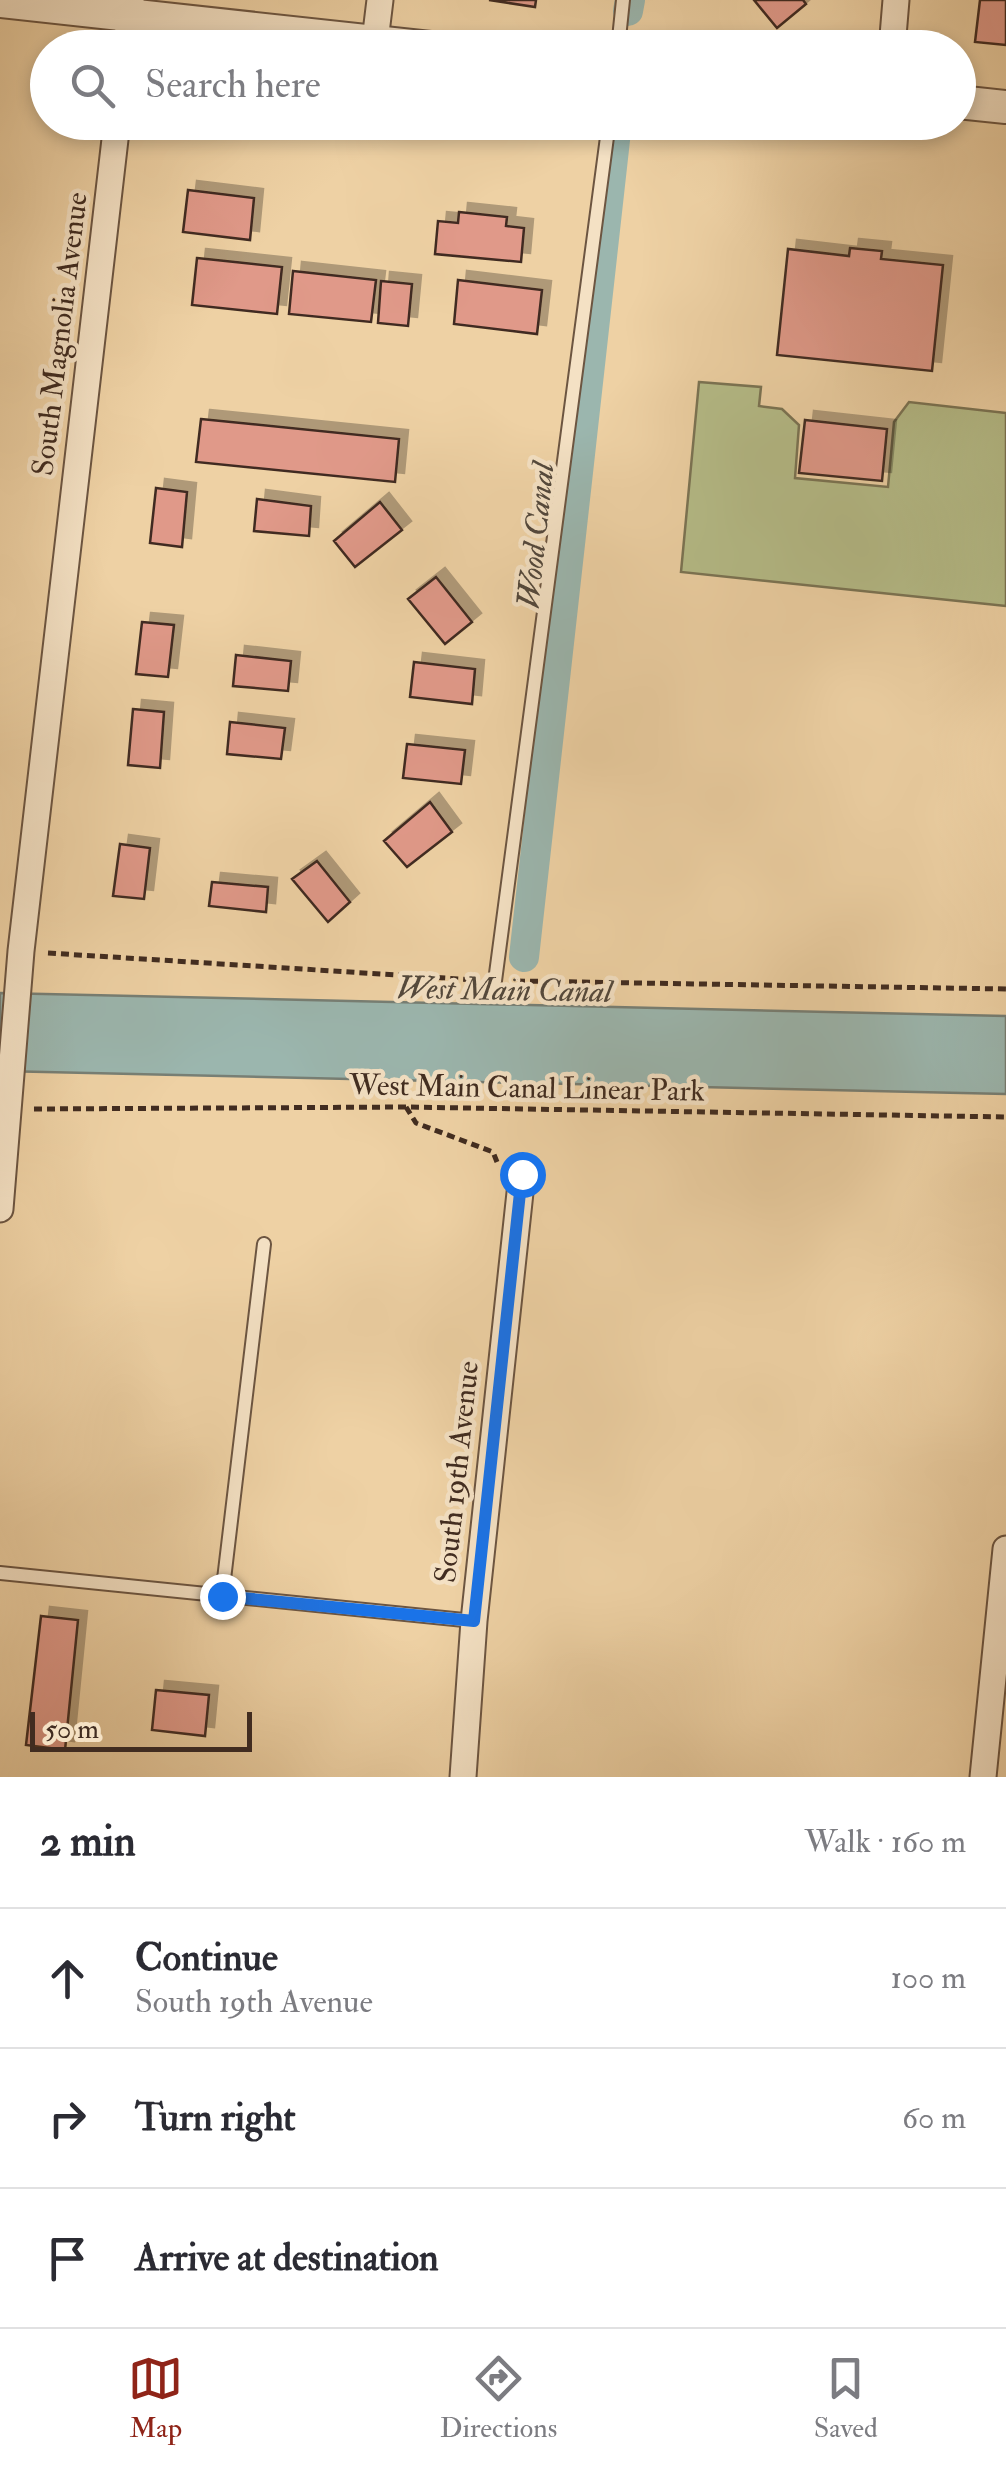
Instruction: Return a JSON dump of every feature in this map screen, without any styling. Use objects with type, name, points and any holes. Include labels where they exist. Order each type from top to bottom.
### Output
[{"type":"street","points":[[376,30],[380,0]]},
{"type":"street","points":[[894,30],[896,0]]},
{"type":"street","points":[[0,1],[130,7],[291,30]]},
{"type":"street","points":[[976,104],[1006,107]]},
{"type":"street","name":"South Magnolia Avenue","points":[[0,1209],[17,988],[115,140]]},
{"type":"street","name":"South 19th Avenue","points":[[463,1777],[511,1171]]},
{"type":"street","points":[[983,1777],[999,1676],[1006,1548]]},
{"type":"lane","points":[[620,30],[623,0]]},
{"type":"lane","points":[[496,981],[606,140]]},
{"type":"lane","points":[[222,1596],[264,1244]]},
{"type":"lane","points":[[0,1573],[474,1621]]},
{"type":"path","name":"West Main Canal Linear Park","points":[[47,1110],[406,1108],[1006,1117]]},
{"type":"path","points":[[406,1108],[416,1123],[492,1152],[511,1171]]},
{"type":"green space","points":[[699,382],[761,387],[759,406],[782,409],[799,425],[795,478],[888,487],[894,422],[909,402],[1006,413],[1006,606],[681,572]]},
{"type":"water","points":[[0,993],[1006,1016],[1006,1094],[0,1071]]},
{"type":"building","points":[[489,0],[536,0],[535,7]]},
{"type":"building","points":[[754,0],[803,0],[806,4],[777,28]]},
{"type":"building","points":[[980,0],[1006,0],[1006,45],[976,42]]},
{"type":"building","points":[[188,190],[254,198],[250,240],[183,232]]},
{"type":"building","points":[[459,212],[507,217],[506,226],[524,228],[521,262],[435,254],[438,221],[458,223]]},
{"type":"building","points":[[850,248],[882,251],[881,259],[943,265],[932,371],[777,355],[788,249],[849,256]]},
{"type":"building","points":[[197,258],[282,267],[277,314],[192,305]]},
{"type":"building","points":[[293,271],[376,280],[371,322],[289,314]]},
{"type":"building","points":[[458,280],[542,290],[537,334],[454,324]]},
{"type":"building","points":[[381,281],[412,284],[408,326],[378,323]]},
{"type":"building","points":[[201,419],[399,439],[395,482],[196,462]]},
{"type":"building","points":[[805,420],[887,429],[882,481],[799,473]]},
{"type":"building","points":[[156,488],[187,492],[182,547],[150,543]]},
{"type":"building","points":[[257,499],[311,506],[309,536],[254,531]]},
{"type":"building","points":[[380,502],[402,530],[355,567],[334,541]]},
{"type":"building","points":[[436,577],[472,622],[445,644],[408,599]]},
{"type":"building","points":[[142,622],[174,625],[168,677],[136,674]]},
{"type":"building","points":[[236,655],[291,661],[288,691],[233,686]]},
{"type":"building","points":[[414,662],[475,669],[472,704],[410,697]]},
{"type":"building","points":[[133,709],[164,712],[160,768],[128,765]]},
{"type":"building","points":[[230,722],[285,728],[281,759],[227,754]]},
{"type":"building","points":[[407,744],[465,750],[461,784],[403,778]]},
{"type":"building","points":[[430,802],[452,832],[407,867],[384,841]]},
{"type":"building","points":[[120,844],[150,848],[144,899],[113,896]]},
{"type":"building","points":[[317,861],[350,902],[328,922],[292,879]]},
{"type":"building","points":[[212,882],[268,887],[266,912],[209,906]]},
{"type":"building","points":[[41,1616],[78,1620],[65,1750],[26,1745]]},
{"type":"building","points":[[156,1690],[209,1695],[205,1736],[152,1730]]},
{"type":"waterway","name":"Wood Canal","points":[[628,11],[630,0]]},
{"type":"waterway","name":"Wood Canal","points":[[524,957],[615,140]]},
{"type":"route","points":[[222,1596],[474,1621],[522,1174]]},
{"type":"water label","name":"West Main Canal","points":[[504,990]]}]
